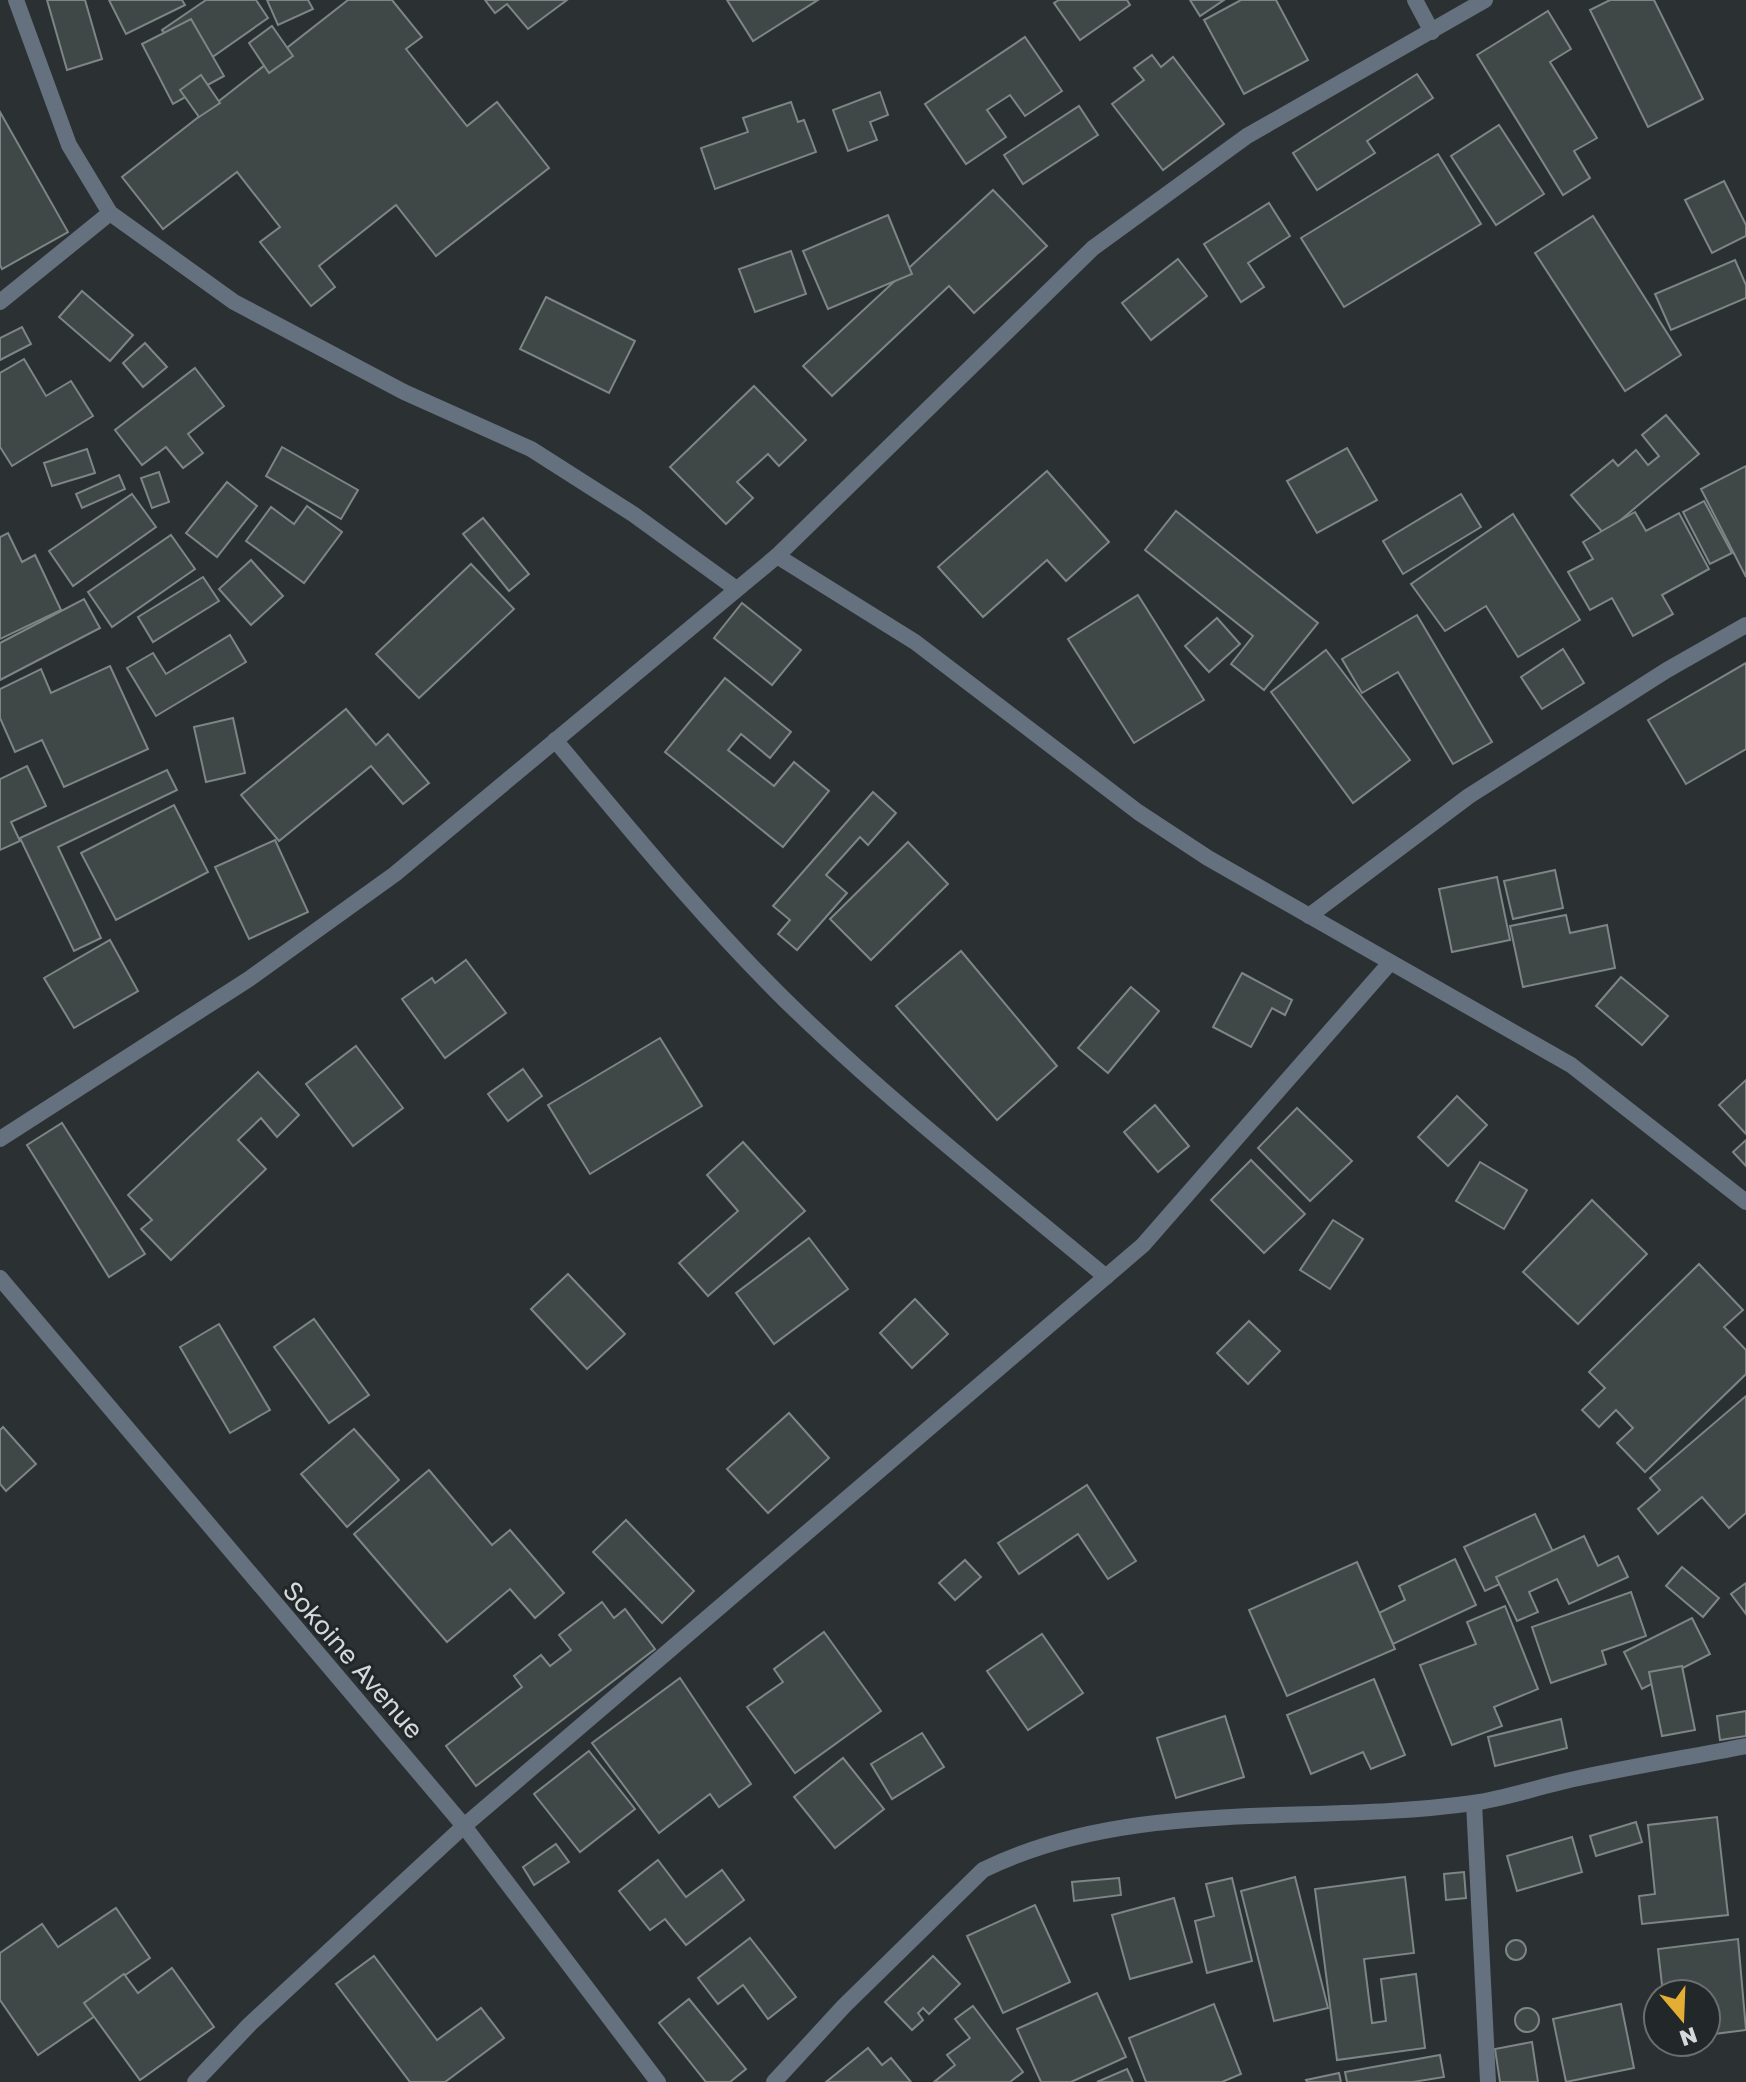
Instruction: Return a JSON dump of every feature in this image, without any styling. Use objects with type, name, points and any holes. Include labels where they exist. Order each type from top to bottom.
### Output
[{"type":"street","points":[[16,0],[69,145],[110,213],[234,302],[404,392],[531,449],[633,514],[735,588]]},
{"type":"street","points":[[1415,0],[1432,32]]},
{"type":"street","points":[[0,1139],[249,979],[395,874],[777,556],[1093,248],[1247,136],[1485,0]]},
{"type":"street","points":[[0,302],[110,213]]},
{"type":"street","points":[[777,556],[915,642],[1138,812],[1389,964],[1571,1065],[1746,1202]]},
{"type":"street","points":[[1309,916],[1469,796],[1667,670],[1746,625]]},
{"type":"street","points":[[555,740],[684,894],[785,1000],[922,1123],[1106,1277]]},
{"type":"street","points":[[195,2082],[250,2024],[464,1826],[1143,1245],[1225,1155],[1389,964]]},
{"type":"street","name":"Sokoine Avenue","points":[[0,1278],[464,1826],[658,2082]]},
{"type":"street","points":[[774,2082],[844,2006],[983,1870],[1011,1856],[1136,1825],[1474,1803],[1579,1778],[1746,1746]]},
{"type":"street","points":[[1474,1803],[1488,2082]]},
{"type":"building","points":[[47,0],[85,0],[102,59],[67,70]]},
{"type":"building","points":[[109,0],[182,0],[185,5],[126,34]]},
{"type":"building","points":[[206,0],[256,0],[268,18],[191,72],[162,30]]},
{"type":"building","points":[[267,0],[308,0],[313,9],[278,25]]},
{"type":"building","points":[[348,0],[392,0],[422,37],[406,49],[467,126],[497,102],[549,168],[436,256],[396,205],[319,266],[335,287],[311,306],[260,242],[280,227],[237,172],[163,229],[122,177]]},
{"type":"building","points":[[485,0],[567,0],[528,29],[507,4],[495,13]]},
{"type":"building","points":[[727,0],[818,0],[753,41]]},
{"type":"building","points":[[1059,0],[1127,0],[1130,5],[1080,40],[1054,3]]},
{"type":"building","points":[[1190,0],[1224,0],[1200,16]]},
{"type":"building","points":[[1241,0],[1276,0],[1308,60],[1244,94],[1204,20]]},
{"type":"building","points":[[1610,0],[1654,0],[1703,99],[1648,127],[1590,10]]},
{"type":"building","points":[[1548,11],[1571,49],[1550,62],[1597,138],[1574,151],[1590,178],[1563,195],[1477,55]]},
{"type":"building","points":[[191,19],[224,76],[173,104],[142,44]]},
{"type":"building","points":[[272,26],[293,56],[269,73],[249,43]]},
{"type":"building","points":[[1025,37],[1062,91],[1025,116],[1010,95],[987,110],[1006,137],[966,164],[925,104]]},
{"type":"building","points":[[1152,55],[1161,67],[1173,57],[1224,124],[1163,170],[1112,104],[1144,80],[1134,68]]},
{"type":"building","points":[[1417,74],[1433,98],[1367,141],[1375,153],[1317,190],[1293,153]]},
{"type":"building","points":[[201,75],[220,103],[199,117],[180,90]]},
{"type":"building","points":[[880,92],[888,115],[870,122],[877,140],[848,151],[833,110]]},
{"type":"building","points":[[791,102],[798,122],[804,120],[816,152],[715,189],[701,148],[748,132],[743,118]]},
{"type":"building","points":[[1079,106],[1098,135],[1023,184],[1004,155]]},
{"type":"building","points":[[0,112],[68,232],[2,269],[0,265]]},
{"type":"building","points":[[1499,125],[1544,194],[1496,225],[1451,156]]},
{"type":"building","points":[[1438,154],[1481,224],[1344,307],[1301,238]]},
{"type":"building","points":[[1724,181],[1746,225],[1746,236],[1712,253],[1685,200]]},
{"type":"building","points":[[993,190],[1047,246],[974,313],[949,286],[832,396],[803,366]]},
{"type":"building","points":[[1269,203],[1290,236],[1248,263],[1264,287],[1241,302],[1204,244]]},
{"type":"building","points":[[888,215],[912,274],[828,309],[803,251]]},
{"type":"building","points":[[1593,216],[1681,355],[1625,391],[1535,253]]},
{"type":"building","points":[[791,251],[806,294],[755,312],[739,269]]},
{"type":"building","points":[[1178,259],[1207,296],[1151,340],[1122,303]]},
{"type":"building","points":[[1735,260],[1746,285],[1746,298],[1671,330],[1655,294]]},
{"type":"building","points":[[82,291],[133,335],[110,361],[59,317]]},
{"type":"building","points":[[546,297],[635,341],[609,393],[520,349]]},
{"type":"building","points":[[22,327],[31,344],[0,360],[0,338]]},
{"type":"building","points":[[145,343],[167,367],[143,387],[123,363]]},
{"type":"building","points":[[24,359],[46,396],[71,381],[93,416],[12,466],[0,447],[0,373]]},
{"type":"building","points":[[195,368],[224,406],[188,434],[203,453],[183,468],[166,447],[142,465],[115,430]]},
{"type":"building","points":[[754,386],[806,440],[779,466],[768,454],[737,482],[753,498],[726,524],[670,467]]},
{"type":"building","points":[[1666,415],[1699,454],[1604,534],[1571,495],[1613,460],[1618,466],[1636,450],[1648,465],[1659,456],[1642,435]]},
{"type":"building","points":[[282,447],[358,490],[341,519],[266,476]]},
{"type":"building","points":[[1347,448],[1377,500],[1317,533],[1287,481]]},
{"type":"building","points":[[87,449],[95,473],[52,486],[44,463]]},
{"type":"building","points":[[1746,466],[1746,577],[1701,489]]},
{"type":"building","points":[[1047,471],[1109,542],[1066,581],[1047,560],[983,617],[938,567]]},
{"type":"building","points":[[159,472],[169,502],[152,508],[141,478]]},
{"type":"building","points":[[119,475],[125,489],[82,508],[76,494]]},
{"type":"building","points":[[227,482],[257,506],[217,557],[186,533]]},
{"type":"building","points":[[132,494],[156,527],[73,586],[49,551]]},
{"type":"building","points":[[1461,494],[1481,527],[1403,574],[1383,541]]},
{"type":"building","points":[[1704,501],[1732,553],[1710,564],[1683,512]]},
{"type":"building","points":[[307,506],[342,532],[304,583],[246,541],[271,507],[294,524]]},
{"type":"building","points":[[1176,511],[1318,623],[1264,690],[1231,664],[1253,636],[1145,550]]},
{"type":"building","points":[[1635,512],[1646,531],[1679,513],[1709,569],[1662,595],[1673,614],[1633,636],[1612,598],[1590,610],[1568,572],[1593,559],[1583,542]]},
{"type":"building","points":[[1513,514],[1580,620],[1518,657],[1486,606],[1445,631],[1411,584]]},
{"type":"building","points":[[483,518],[529,574],[509,591],[463,534]]},
{"type":"building","points":[[8,533],[22,562],[35,555],[61,610],[0,639],[0,537]]},
{"type":"building","points":[[171,535],[195,569],[112,627],[88,592]]},
{"type":"building","points":[[251,560],[283,596],[251,625],[219,589]]},
{"type":"building","points":[[471,564],[514,609],[419,698],[376,654]]},
{"type":"building","points":[[203,577],[219,601],[153,642],[138,617]]},
{"type":"building","points":[[1138,595],[1204,700],[1134,743],[1068,639]]},
{"type":"building","points":[[84,599],[100,628],[0,680],[0,643]]},
{"type":"building","points":[[742,603],[801,650],[772,685],[714,638]]},
{"type":"building","points":[[1417,615],[1492,742],[1453,764],[1398,672],[1362,693],[1342,659]]},
{"type":"building","points":[[1217,618],[1240,644],[1209,672],[1185,646]]},
{"type":"building","points":[[230,635],[246,662],[156,716],[127,668],[153,653],[166,674]]},
{"type":"building","points":[[1563,649],[1584,683],[1542,709],[1521,677]]},
{"type":"building","points":[[1326,650],[1410,760],[1353,803],[1271,692]]},
{"type":"building","points":[[1746,663],[1746,749],[1686,784],[1648,720]]},
{"type":"building","points":[[110,666],[148,749],[64,787],[42,740],[15,752],[0,718],[0,689],[41,669],[51,693]]},
{"type":"building","points":[[725,678],[791,732],[770,758],[741,734],[728,750],[774,786],[794,762],[829,791],[783,847],[665,752]]},
{"type":"building","points":[[346,709],[376,745],[388,734],[429,783],[403,804],[371,766],[279,841],[241,795]]},
{"type":"building","points":[[233,718],[245,773],[206,782],[194,727]]},
{"type":"building","points":[[27,766],[46,806],[11,822],[20,841],[0,850],[0,779]]},
{"type":"building","points":[[167,770],[177,790],[58,847],[101,938],[74,951],[20,838]]},
{"type":"building","points":[[873,792],[896,813],[868,845],[860,837],[826,875],[847,893],[797,950],[778,934],[790,920],[773,906]]},
{"type":"building","points":[[174,805],[208,872],[116,920],[81,853]]},
{"type":"building","points":[[275,840],[308,912],[249,939],[215,867]]},
{"type":"building","points":[[908,842],[948,884],[871,960],[830,919]]},
{"type":"building","points":[[1555,870],[1563,908],[1513,919],[1504,881]]},
{"type":"building","points":[[1497,877],[1510,940],[1452,952],[1439,889]]},
{"type":"building","points":[[1566,915],[1570,933],[1607,925],[1615,968],[1523,987],[1510,926]]},
{"type":"building","points":[[110,940],[138,991],[74,1028],[44,978]]},
{"type":"building","points":[[961,951],[1057,1066],[997,1120],[896,1006]]},
{"type":"building","points":[[466,960],[506,1013],[445,1058],[402,999],[432,978],[435,983]]},
{"type":"building","points":[[1242,973],[1292,1000],[1285,1015],[1272,1008],[1251,1047],[1213,1027]]},
{"type":"building","points":[[1621,977],[1668,1016],[1642,1045],[1596,1006]]},
{"type":"building","points":[[1131,987],[1159,1011],[1108,1073],[1078,1048]]},
{"type":"building","points":[[660,1038],[702,1106],[590,1174],[548,1105]]},
{"type":"building","points":[[356,1046],[403,1108],[353,1146],[306,1084]]},
{"type":"building","points":[[523,1069],[542,1096],[508,1121],[488,1094]]},
{"type":"building","points":[[258,1072],[299,1115],[277,1137],[261,1118],[238,1140],[266,1169],[171,1260],[141,1229],[152,1220],[128,1195]]},
{"type":"building","points":[[1746,1080],[1746,1134],[1719,1105]]},
{"type":"building","points":[[1457,1096],[1487,1125],[1448,1166],[1418,1137]]},
{"type":"building","points":[[1155,1105],[1189,1146],[1158,1172],[1124,1132]]},
{"type":"building","points":[[1297,1108],[1352,1161],[1310,1201],[1258,1148]]},
{"type":"building","points":[[62,1123],[145,1254],[109,1277],[27,1145]]},
{"type":"building","points":[[1746,1140],[1746,1166],[1733,1152]]},
{"type":"building","points":[[743,1142],[805,1211],[708,1296],[679,1263],[738,1211],[707,1175]]},
{"type":"building","points":[[1251,1160],[1305,1214],[1264,1253],[1211,1200]]},
{"type":"building","points":[[1480,1162],[1527,1190],[1504,1229],[1456,1201]]},
{"type":"building","points":[[1592,1200],[1647,1254],[1578,1324],[1523,1272]]},
{"type":"building","points":[[1333,1220],[1363,1239],[1330,1289],[1300,1270]]},
{"type":"building","points":[[809,1238],[848,1289],[774,1344],[736,1293]]},
{"type":"building","points":[[1699,1264],[1743,1310],[1724,1327],[1746,1350],[1746,1374],[1645,1472],[1617,1443],[1633,1428],[1616,1410],[1599,1427],[1582,1410],[1605,1388],[1589,1372]]},
{"type":"building","points":[[568,1274],[625,1334],[587,1369],[531,1309]]},
{"type":"building","points":[[915,1299],[948,1334],[912,1368],[880,1333]]},
{"type":"building","points":[[314,1319],[369,1395],[329,1423],[274,1347]]},
{"type":"building","points":[[1249,1321],[1280,1351],[1248,1384],[1217,1353]]},
{"type":"building","points":[[219,1324],[270,1410],[230,1433],[180,1347]]},
{"type":"building","points":[[1746,1396],[1746,1513],[1729,1528],[1702,1497],[1658,1534],[1638,1509],[1660,1490],[1650,1478]]},
{"type":"building","points":[[789,1413],[829,1458],[768,1513],[727,1469]]},
{"type":"building","points":[[3,1427],[36,1464],[6,1491],[0,1484],[0,1430]]},
{"type":"building","points":[[354,1429],[399,1480],[347,1527],[301,1474]]},
{"type":"building","points":[[429,1470],[492,1545],[510,1530],[564,1593],[535,1618],[510,1589],[447,1642],[354,1534]]},
{"type":"building","points":[[1087,1485],[1136,1561],[1108,1579],[1078,1534],[1019,1574],[998,1543]]},
{"type":"building","points":[[1535,1514],[1556,1558],[1485,1591],[1464,1547]]},
{"type":"building","points":[[626,1520],[694,1591],[662,1623],[593,1552]]},
{"type":"building","points":[[1584,1536],[1598,1566],[1618,1556],[1628,1577],[1569,1604],[1557,1579],[1529,1592],[1538,1612],[1517,1621],[1496,1577]]},
{"type":"building","points":[[1455,1559],[1476,1605],[1393,1644],[1379,1613],[1405,1600],[1399,1586]]},
{"type":"building","points":[[965,1560],[981,1577],[955,1600],[939,1583]]},
{"type":"building","points":[[1357,1562],[1395,1649],[1287,1696],[1249,1610]]},
{"type":"building","points":[[1682,1567],[1719,1598],[1703,1617],[1666,1586]]},
{"type":"building","points":[[1746,1583],[1746,1614],[1731,1594]]},
{"type":"building","points":[[1631,1592],[1646,1636],[1602,1651],[1606,1664],[1551,1683],[1532,1627]]},
{"type":"building","points":[[602,1602],[614,1618],[625,1609],[655,1649],[476,1786],[446,1746],[522,1687],[514,1676],[541,1655],[550,1666],[571,1650],[559,1635]]},
{"type":"building","points":[[1505,1606],[1538,1689],[1494,1707],[1502,1726],[1452,1745],[1420,1665],[1476,1644],[1467,1622]]},
{"type":"building","points":[[1692,1618],[1710,1654],[1642,1689],[1624,1652]]},
{"type":"building","points":[[824,1632],[881,1711],[795,1773],[747,1707],[783,1682],[774,1669]]},
{"type":"building","points":[[1042,1634],[1083,1693],[1028,1730],[987,1671]]},
{"type":"building","points":[[1682,1666],[1695,1730],[1662,1736],[1649,1672]]},
{"type":"building","points":[[680,1678],[751,1784],[719,1807],[710,1794],[659,1833],[592,1743]]},
{"type":"building","points":[[1374,1679],[1405,1755],[1371,1769],[1363,1752],[1311,1774],[1287,1715]]},
{"type":"building","points":[[1746,1711],[1746,1736],[1720,1740],[1717,1716]]},
{"type":"building","points":[[1225,1716],[1244,1777],[1176,1798],[1157,1738]]},
{"type":"building","points":[[1561,1719],[1567,1748],[1495,1766],[1488,1737]]},
{"type":"building","points":[[922,1733],[944,1767],[892,1799],[871,1764]]},
{"type":"building","points":[[589,1751],[635,1809],[580,1852],[534,1794]]},
{"type":"building","points":[[843,1758],[884,1809],[835,1848],[794,1797]]},
{"type":"building","points":[[1717,1817],[1728,1915],[1642,1924],[1639,1896],[1655,1894],[1648,1825]]},
{"type":"building","points":[[1636,1822],[1642,1842],[1596,1856],[1590,1836]]},
{"type":"building","points":[[1572,1837],[1582,1872],[1517,1891],[1507,1856]]},
{"type":"building","points":[[556,1844],[569,1862],[534,1885],[523,1867]]},
{"type":"building","points":[[658,1860],[686,1897],[722,1870],[744,1900],[686,1945],[665,1919],[650,1930],[619,1891]]},
{"type":"building","points":[[1464,1872],[1466,1898],[1446,1900],[1444,1874]]},
{"type":"building","points":[[1295,1877],[1328,2008],[1274,2021],[1241,1891]]},
{"type":"building","points":[[1405,1877],[1414,1953],[1364,1959],[1372,2023],[1386,2021],[1381,1979],[1416,1974],[1425,2048],[1337,2060],[1315,1889]]},
{"type":"building","points":[[1119,1878],[1121,1895],[1074,1901],[1072,1882]]},
{"type":"building","points":[[1232,1878],[1252,1961],[1207,1973],[1195,1921],[1214,1916],[1206,1884]]},
{"type":"building","points":[[1174,1898],[1192,1962],[1130,1979],[1112,1915]]},
{"type":"building","points":[[1035,1905],[1070,1982],[1003,2013],[967,1936]]},
{"type":"building","points":[[116,1908],[150,1958],[89,2000],[98,2014],[38,2055],[0,2000],[0,1953],[42,1924],[58,1947]]},
{"type":"building","points":[[750,1938],[796,1997],[768,2019],[743,1985],[718,2004],[698,1978]]},
{"type":"building","points":[[1738,1939],[1746,2030],[1722,2033],[1722,1978],[1661,1978],[1658,1949]]},
{"type":"building","points":[[1516,1940],[1523,1943],[1526,1950],[1523,1957],[1516,1960],[1509,1957],[1506,1950],[1509,1943]]},
{"type":"building","points":[[374,1956],[437,2040],[481,2008],[504,2038],[445,2082],[410,2082],[336,1984]]},
{"type":"building","points":[[933,1956],[960,1984],[929,2014],[923,2008],[918,2013],[923,2020],[912,2030],[885,2002]]},
{"type":"building","points":[[172,1968],[214,2027],[140,2080],[84,2003],[124,1974],[138,1993]]},
{"type":"building","points":[[1097,1993],[1126,2057],[1071,2082],[1041,2082],[1017,2029]]},
{"type":"building","points":[[689,1999],[746,2069],[730,2082],[706,2082],[659,2023]]},
{"type":"building","points":[[1214,2004],[1241,2074],[1222,2082],[1146,2082],[1129,2038]]},
{"type":"building","points":[[1621,2004],[1634,2068],[1566,2082],[1553,2019]]},
{"type":"building","points":[[973,2006],[1023,2072],[1010,2082],[934,2082],[955,2065],[947,2055],[970,2038],[955,2019]]},
{"type":"building","points":[[1527,2008],[1536,2011],[1539,2020],[1536,2029],[1527,2032],[1518,2029],[1515,2020],[1518,2011]]},
{"type":"building","points":[[1532,2042],[1538,2082],[1500,2082],[1495,2049]]},
{"type":"building","points":[[868,2048],[882,2065],[891,2058],[911,2082],[826,2082]]},
{"type":"building","points":[[1440,2055],[1444,2077],[1413,2082],[1347,2082],[1345,2072]]},
{"type":"building","points":[[1127,2069],[1133,2082],[1097,2082]]},
{"type":"building","points":[[1339,2073],[1341,2082],[1306,2080]]}]
